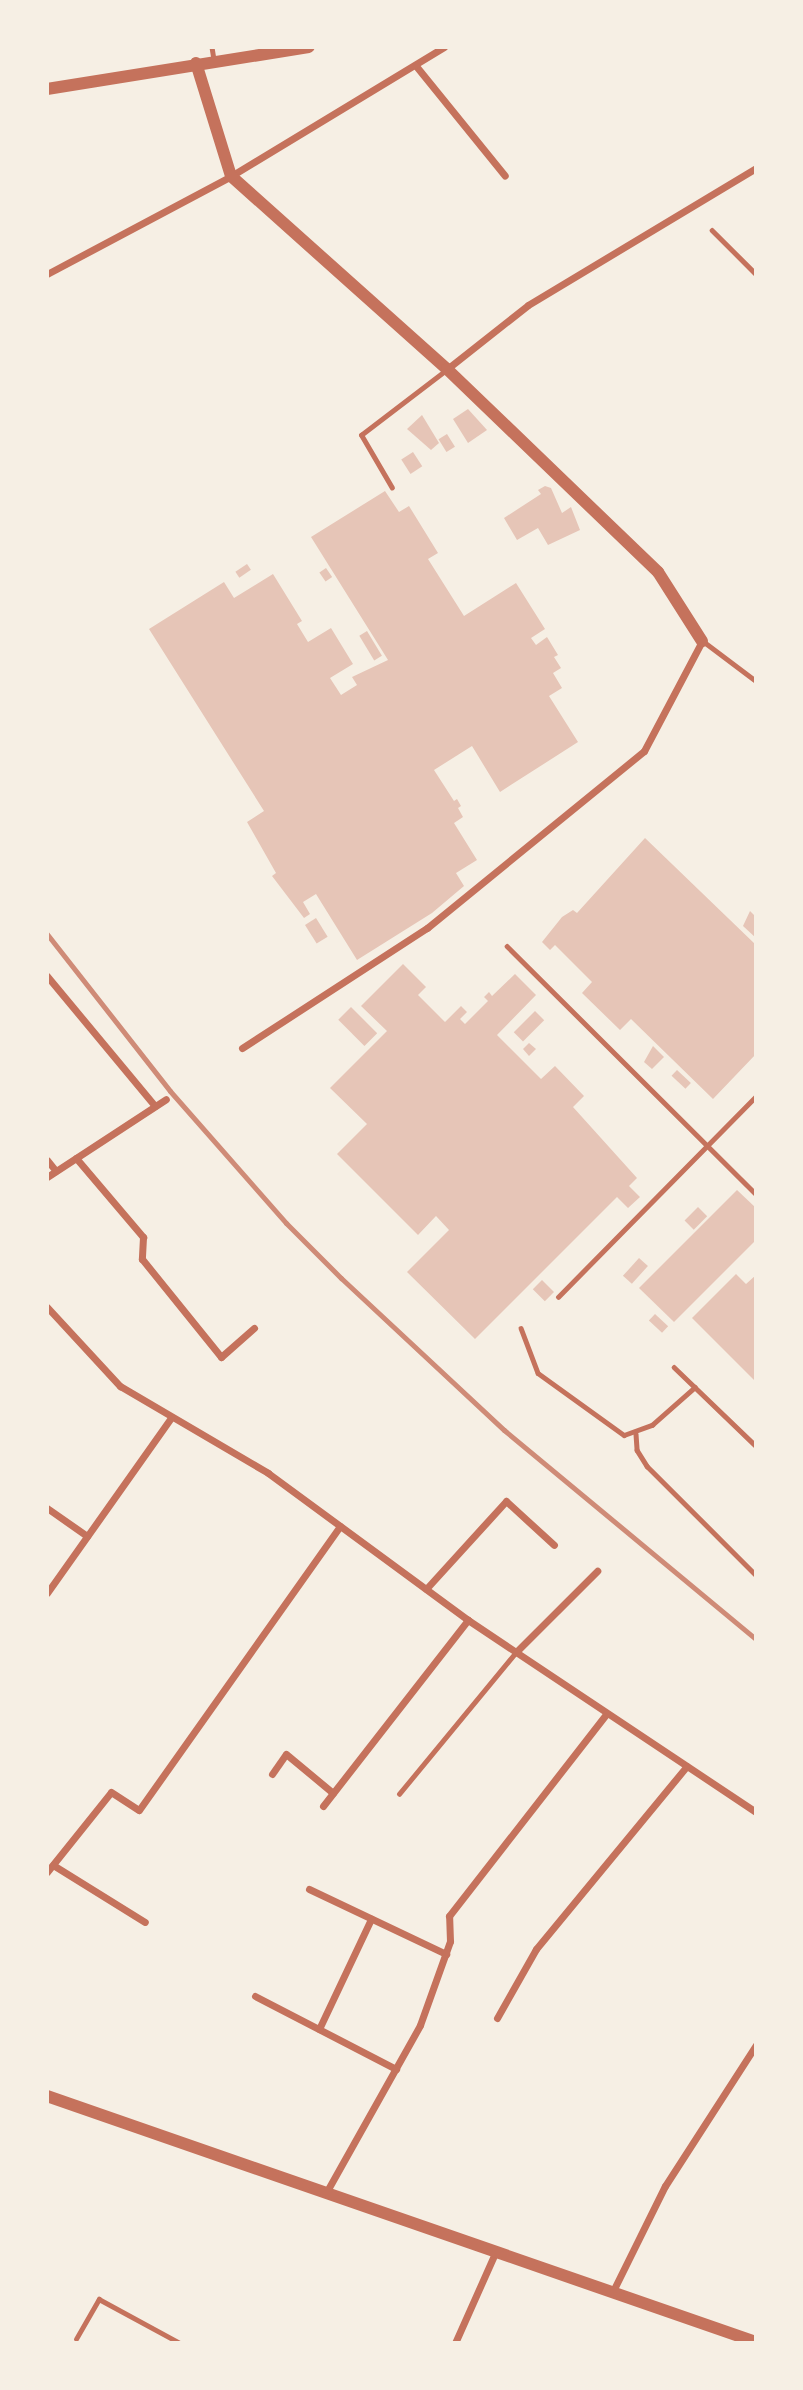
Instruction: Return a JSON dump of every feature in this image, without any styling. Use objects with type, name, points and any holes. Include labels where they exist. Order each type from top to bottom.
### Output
[{"type":"street","points":[[47,89],[196,63],[213,54],[309,47]]},
{"type":"street","points":[[47,274],[231,176],[444,47]]},
{"type":"street","points":[[196,63],[231,176],[447,369],[658,572],[702,641],[644,751],[427,928],[242,1048]]},
{"type":"street","points":[[416,66],[505,176]]},
{"type":"street","points":[[447,369],[528,305],[756,168]]},
{"type":"street","points":[[47,976],[155,1105]]},
{"type":"street","points":[[47,1177],[166,1099]]},
{"type":"street","points":[[76,1158],[143,1237],[142,1259],[221,1357],[254,1328]]},
{"type":"street","points":[[47,1160],[56,1171]]},
{"type":"street","points":[[47,1307],[120,1386],[268,1473],[468,1620],[756,1812]]},
{"type":"street","points":[[47,1593],[171,1418]]},
{"type":"street","points":[[426,1589],[506,1501],[554,1545]]},
{"type":"street","points":[[47,1508],[88,1536]]},
{"type":"street","points":[[145,1922],[49,1869],[111,1792],[139,1810],[340,1526]]},
{"type":"street","points":[[516,1652],[597,1571]]},
{"type":"street","points":[[323,1806],[468,1620]]},
{"type":"street","points":[[327,2191],[420,2025],[450,1941],[449,1916],[606,1714]]},
{"type":"street","points":[[272,1774],[286,1754],[333,1793]]},
{"type":"street","points":[[496,2018],[536,1949],[687,1766]]},
{"type":"street","points":[[309,1889],[446,1954]]},
{"type":"street","points":[[319,2029],[371,1919]]},
{"type":"street","points":[[255,1996],[396,2069]]},
{"type":"street","points":[[613,2291],[665,2186],[756,2045]]},
{"type":"street","points":[[47,2096],[756,2342]]},
{"type":"street","points":[[455,2343],[495,2253]]},
{"type":"lane","points":[[712,230],[756,274]]},
{"type":"lane","points":[[391,488],[361,435],[447,369]]},
{"type":"lane","points":[[702,641],[756,681]]},
{"type":"lane","points":[[507,946],[706,1148],[756,1194]]},
{"type":"lane","points":[[558,1297],[756,1096]]},
{"type":"lane","points":[[520,1328],[538,1373],[608,1427],[636,1434]]},
{"type":"lane","points":[[674,1367],[756,1446]]},
{"type":"lane","points":[[636,1434],[695,1387]]},
{"type":"lane","points":[[636,1434],[637,1450],[647,1465],[756,1575]]},
{"type":"lane","points":[[399,1794],[516,1652]]},
{"type":"lane","points":[[76,2339],[99,2299],[180,2343]]},
{"type":"building","points":[[468,409],[487,430],[468,443],[453,419]]},
{"type":"building","points":[[422,415],[439,443],[431,450],[407,429]]},
{"type":"building","points":[[447,434],[455,447],[446,452],[439,439]]},
{"type":"building","points":[[413,452],[422,466],[411,474],[401,460]]},
{"type":"building","points":[[545,486],[551,488],[562,513],[571,507],[580,530],[548,545],[538,528],[517,540],[504,518],[541,494],[538,490]]},
{"type":"building","points":[[385,491],[399,512],[409,506],[438,553],[428,559],[464,616],[516,583],[545,629],[531,638],[536,645],[547,637],[558,655],[554,657],[561,668],[553,673],[562,688],[549,696],[578,742],[500,792],[472,746],[434,770],[454,801],[457,799],[461,806],[458,808],[463,817],[454,823],[477,860],[456,873],[464,886],[432,913],[357,960],[316,894],[303,902],[310,914],[304,918],[272,876],[276,873],[247,822],[264,811],[149,629],[224,582],[234,598],[273,574],[302,621],[297,624],[308,642],[331,628],[353,664],[330,678],[341,695],[357,685],[352,677],[388,660],[311,537]]},
{"type":"building","points":[[247,564],[251,570],[239,578],[235,572]]},
{"type":"building","points":[[326,568],[332,577],[326,582],[319,572]]},
{"type":"building","points":[[367,631],[382,656],[374,660],[359,636]]},
{"type":"building","points":[[645,838],[756,945],[756,1054],[713,1099],[631,1019],[620,1030],[582,993],[592,982],[555,945],[550,950],[542,942],[562,917],[573,910],[577,913]]},
{"type":"building","points":[[750,911],[756,917],[756,938],[743,926]]},
{"type":"building","points":[[316,918],[328,937],[317,944],[305,925]]},
{"type":"building","points":[[403,964],[426,987],[418,995],[445,1022],[461,1006],[467,1012],[460,1019],[465,1024],[488,1001],[484,997],[489,992],[492,996],[515,974],[536,995],[497,1035],[541,1079],[555,1066],[584,1096],[573,1107],[637,1178],[629,1186],[640,1197],[628,1208],[617,1197],[475,1339],[407,1272],[449,1230],[436,1216],[418,1235],[337,1154],[367,1124],[330,1088],[387,1031],[361,1006]]},
{"type":"building","points":[[351,1007],[377,1033],[364,1046],[338,1020]]},
{"type":"building","points":[[535,1011],[544,1020],[523,1041],[514,1032]]},
{"type":"building","points":[[529,1043],[536,1049],[529,1056],[523,1049]]},
{"type":"building","points":[[653,1046],[664,1057],[652,1069],[644,1062]]},
{"type":"building","points":[[677,1070],[691,1083],[685,1089],[672,1076]]},
{"type":"building","points":[[737,1190],[756,1208],[756,1240],[674,1322],[639,1288]]},
{"type":"building","points":[[698,1207],[707,1216],[694,1230],[685,1220]]},
{"type":"building","points":[[639,1258],[648,1266],[632,1284],[623,1276]]},
{"type":"building","points":[[736,1274],[746,1284],[756,1275],[756,1382],[692,1318]]},
{"type":"building","points":[[542,1280],[554,1292],[545,1301],[533,1289]]},
{"type":"building","points":[[655,1314],[668,1326],[662,1333],[649,1321]]},
{"type":"railway","points":[[47,934],[170,1091],[286,1223],[341,1278],[504,1430],[756,1639]]}]
